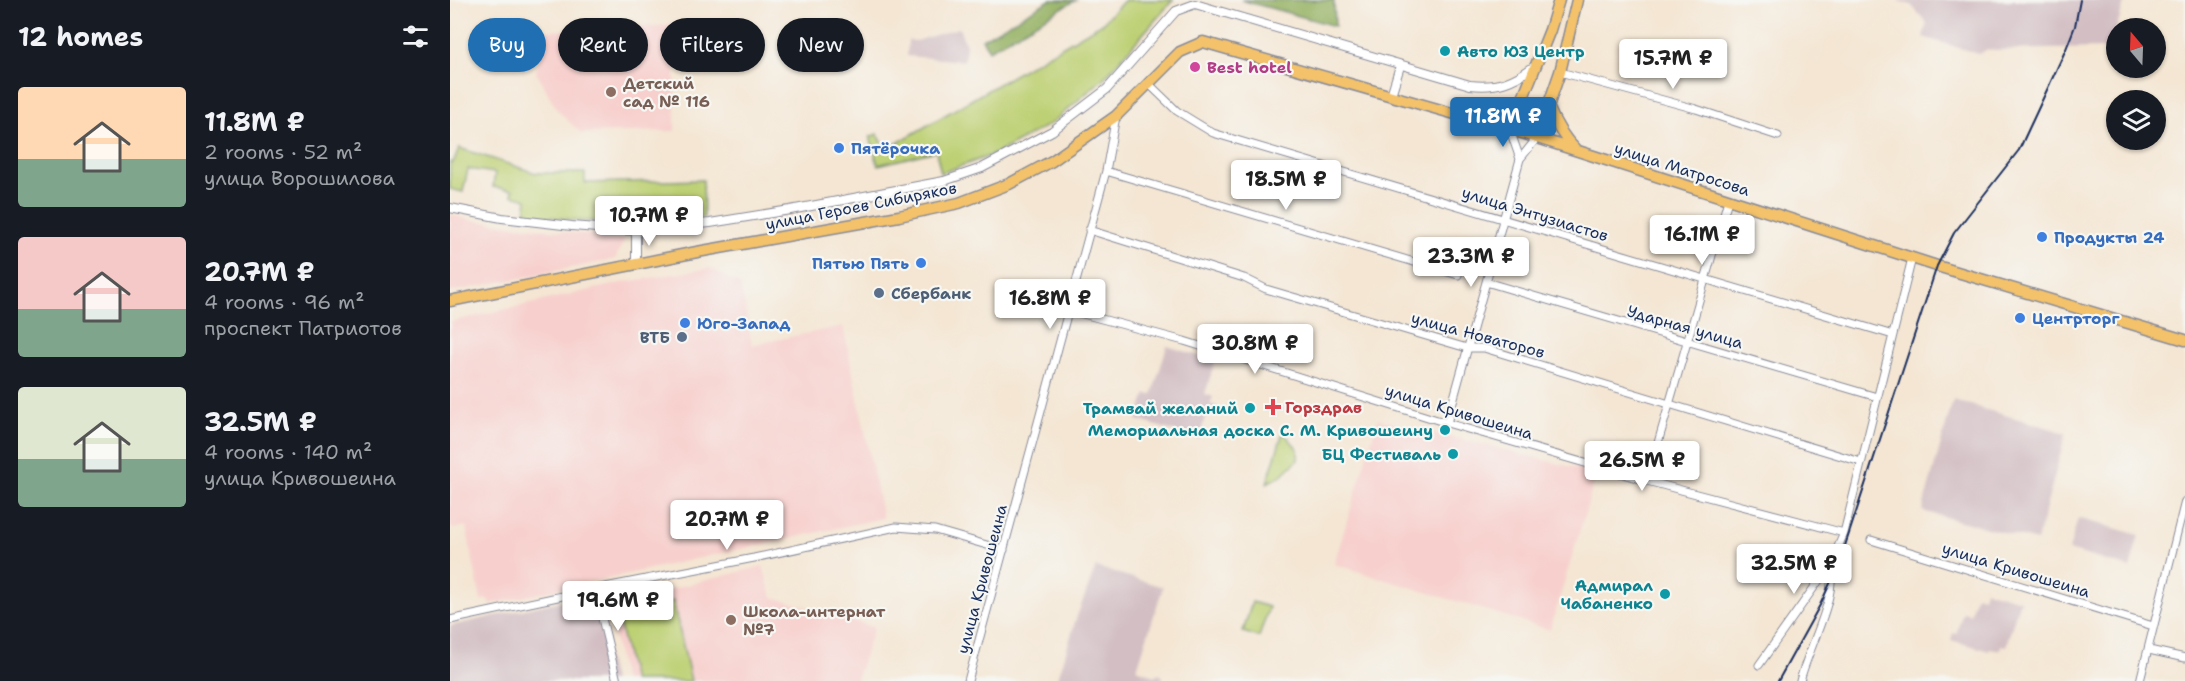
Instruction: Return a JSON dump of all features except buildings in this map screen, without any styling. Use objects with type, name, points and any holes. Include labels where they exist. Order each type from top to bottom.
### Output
[{"type":"main road","points":[[1510,130],[1559,0]]},
{"type":"main road","points":[[1538,138],[1560,72],[1577,0]]},
{"type":"main road","name":"улица Героев Сибиряков","points":[[450,301],[959,203],[1009,184],[1052,161],[1116,116],[1180,52],[1203,42]]},
{"type":"main road","name":"улица Матросова","points":[[1203,42],[1538,138],[1912,258],[2185,340]]},
{"type":"main road","points":[[1548,106],[1564,138],[1576,150]]},
{"type":"street","points":[[1195,2],[1400,66],[1470,85],[1485,87],[1516,80],[1536,65]]},
{"type":"street","name":"улица Героев Сибиряков","points":[[450,208],[489,216],[636,231],[710,223],[944,181],[982,168],[1052,131],[1107,89],[1176,11],[1195,2]]},
{"type":"street","points":[[1391,95],[1400,66]]},
{"type":"street","points":[[1560,72],[1696,109],[1778,136]]},
{"type":"street","name":"улица Энтузиастов","points":[[1148,82],[1177,111],[1213,133],[1893,335]]},
{"type":"street","name":"улица Кривошеина","points":[[968,681],[1106,171],[1116,116]]},
{"type":"street","points":[[1510,130],[1520,159]]},
{"type":"street","points":[[1447,423],[1520,159],[1538,138]]},
{"type":"street","points":[[1106,171],[1458,275]]},
{"type":"street","points":[[1647,481],[1728,200]]},
{"type":"street","points":[[636,231],[636,264]]},
{"type":"street","name":"улица Новаторов","points":[[1089,231],[1244,278],[1266,289],[1467,348],[1484,348],[1861,462]]},
{"type":"street","points":[[1759,665],[1830,565],[1844,533],[1912,258]]},
{"type":"street","name":"Ударная улица","points":[[1486,282],[1877,397]]},
{"type":"street","name":"улица Кривошеина","points":[[1068,310],[1238,357],[1447,423],[1647,481],[1844,533]]},
{"type":"street","points":[[2140,681],[2185,501]]},
{"type":"street","points":[[450,620],[743,561],[896,527],[935,530],[1004,550]]},
{"type":"street","name":"улица Кривошеина","points":[[1871,540],[2153,626]]},
{"type":"street","points":[[1800,681],[1830,595],[1833,576],[1830,565]]},
{"type":"street","points":[[595,589],[617,681]]},
{"type":"street","points":[[2149,650],[2185,658]]},
{"type":"shaded area","points":[[1896,0],[2125,0],[2120,18],[2106,18],[2106,48],[1986,50],[1979,54],[1923,37],[1927,23],[1911,5]]},
{"type":"shaded area","name":"Детский сад № 116","points":[[648,26],[660,26],[660,72],[675,72],[675,131],[581,133],[558,111],[536,72],[546,72],[546,31],[558,30],[558,72],[648,72]]},
{"type":"shaded area","points":[[959,28],[966,45],[964,61],[907,56],[908,40],[916,41]]},
{"type":"shaded area","points":[[450,214],[469,220],[625,239],[615,259],[450,292]]},
{"type":"shaded area","points":[[710,268],[741,285],[752,345],[843,326],[883,518],[490,604],[488,599],[481,600],[466,526],[452,529],[450,521],[450,322],[625,282]]},
{"type":"shaded area","points":[[1167,346],[1215,361],[1205,394],[1213,397],[1210,404],[1218,407],[1216,412],[1207,410],[1199,439],[1137,420],[1146,394],[1152,395]]},
{"type":"shaded area","points":[[1953,400],[2066,433],[2037,541],[1922,511]]},
{"type":"shaded area","points":[[1378,419],[1597,473],[1550,630],[1334,564]]},
{"type":"shaded area","points":[[2078,518],[2139,535],[2130,568],[2069,550]]},
{"type":"shaded area","name":"Школа-интернат №7","points":[[763,566],[772,597],[874,627],[856,681],[624,681],[607,605]]},
{"type":"shaded area","points":[[1096,567],[1163,587],[1137,669],[1155,676],[1157,674],[1163,676],[1162,681],[1057,681],[1077,616]]},
{"type":"shaded area","points":[[1985,590],[2020,600],[2006,646],[2001,645],[2000,650],[1990,648],[1989,651],[1951,640],[1953,633],[1956,634],[1963,612],[1970,614],[1976,595],[1983,597]]},
{"type":"shaded area","points":[[592,594],[613,681],[450,681],[450,626]]},
{"type":"green space","points":[[1050,0],[1076,0],[989,50],[982,39]]},
{"type":"green space","points":[[1125,0],[1173,0],[1104,78],[1052,123],[995,154],[941,173],[936,151],[878,165],[870,137],[877,134],[887,149],[1101,24]]},
{"type":"green space","points":[[1241,0],[1334,0],[1335,26]]},
{"type":"green space","points":[[459,148],[536,173],[585,173],[585,183],[703,180],[704,217],[637,221],[582,221],[525,214],[527,199],[512,195],[513,190],[493,187],[495,173],[468,169],[463,192],[450,189],[450,162],[453,163]]},
{"type":"green space","points":[[1283,432],[1298,449],[1298,460],[1282,475],[1267,483]]},
{"type":"green space","points":[[673,601],[691,681],[633,681],[617,614]]},
{"type":"green space","points":[[1252,602],[1269,607],[1259,637],[1243,632]]},
{"type":"railway","points":[[1778,681],[1820,605],[1839,564],[1937,266],[1954,233],[2019,150],[2066,49],[2075,26],[2080,0]]},
{"type":"place","name":"Авто ЮЗ Центр","points":[[1445,51]]},
{"type":"place","name":"Best hotel","points":[[1195,67]]},
{"type":"place","name":"Детский сад № 116","points":[[611,92]]},
{"type":"place","name":"Пятёрочка","points":[[839,148]]},
{"type":"place","name":"Продукты 24","points":[[2042,237]]},
{"type":"place","name":"Пятью Пять","points":[[921,263]]},
{"type":"place","name":"Сбербанк","points":[[879,293]]},
{"type":"place","name":"Центрторг","points":[[2020,318]]},
{"type":"place","name":"Юго-Запад","points":[[685,323]]},
{"type":"place","name":"ВТБ","points":[[682,337]]},
{"type":"place","name":"Горздрав","points":[[1273,407]]},
{"type":"place","name":"Трамвай желаний","points":[[1250,408]]},
{"type":"place","name":"Мемориальная доска С. М. Кривошеину","points":[[1445,430]]},
{"type":"place","name":"БЦ Фестиваль","points":[[1453,454]]},
{"type":"place","name":"Адмирал Чабаненко","points":[[1665,594]]},
{"type":"place","name":"Школа-интернат №7","points":[[731,620]]}]
